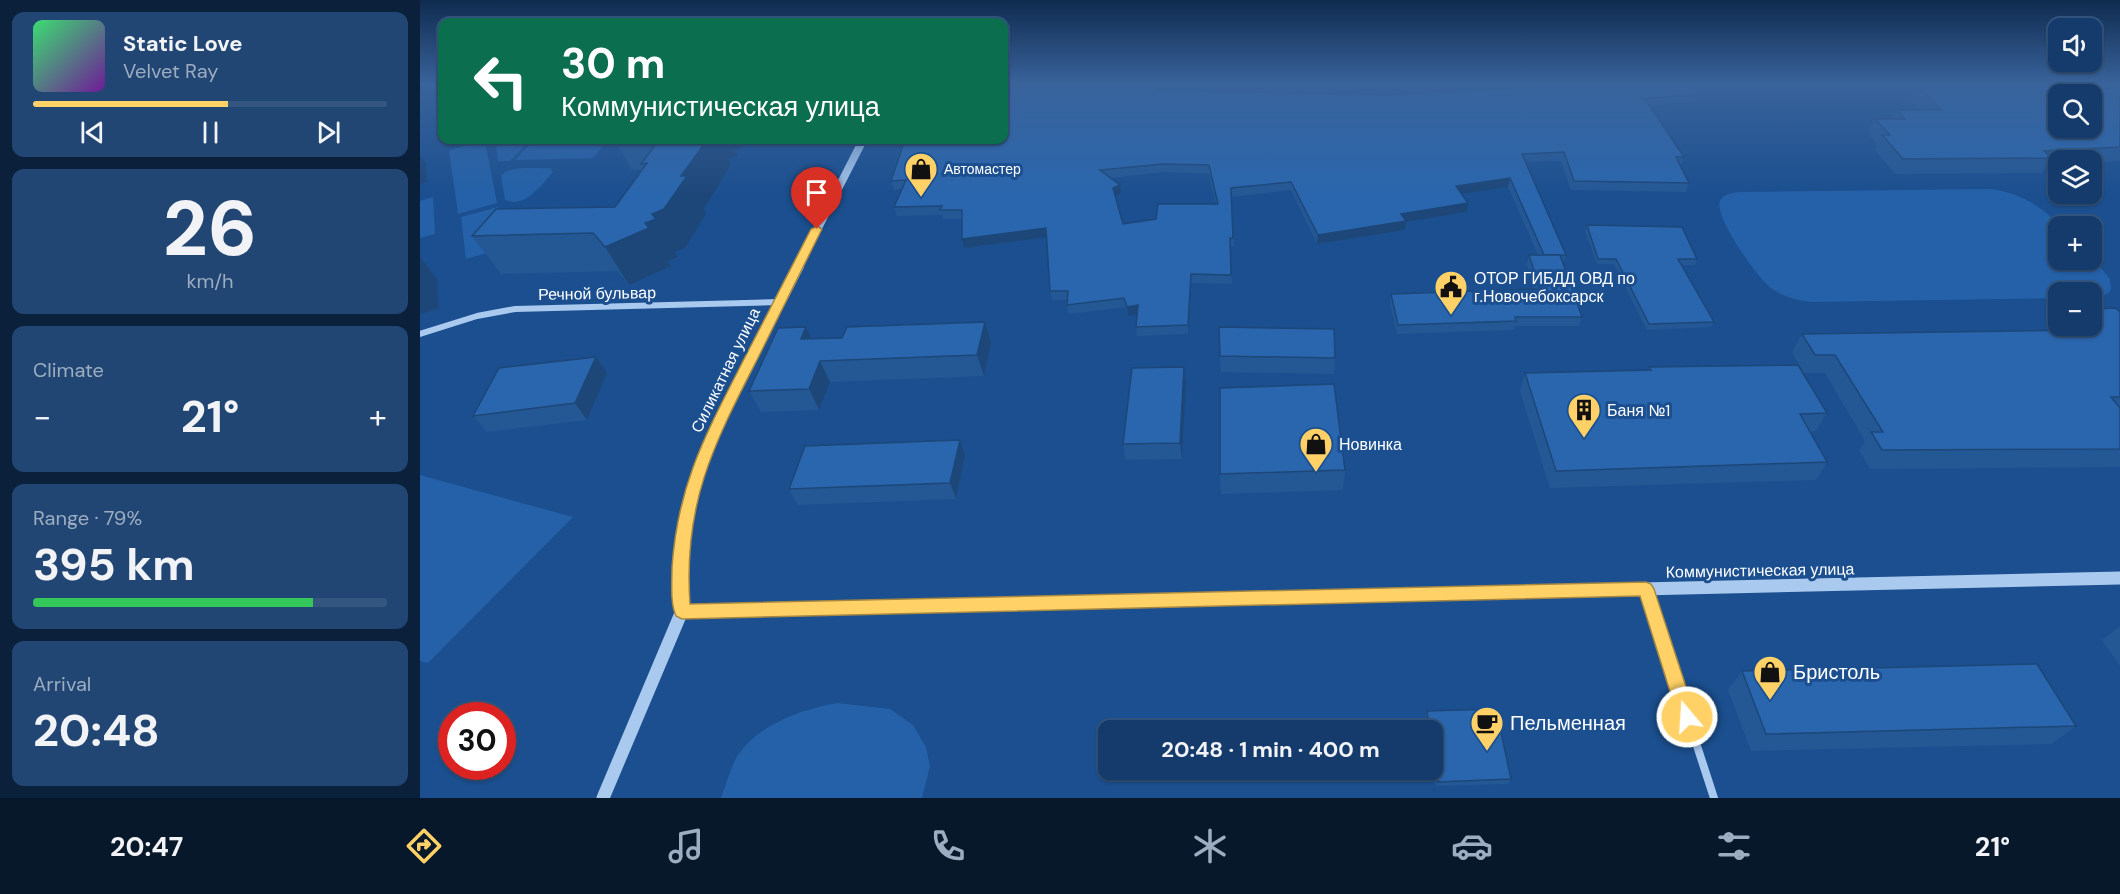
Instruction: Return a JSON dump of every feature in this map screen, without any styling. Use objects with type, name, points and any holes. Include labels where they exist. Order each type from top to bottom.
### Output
[{"type":"street","name":"Силикатная улица","points":[[603,798],[682,611],[680,578],[682,533],[692,487],[709,442],[861,144]]},
{"type":"street","name":"Речной бульвар","points":[[420,334],[477,316],[515,309],[779,302]]},
{"type":"street","name":"Коммунистическая улица","points":[[682,611],[2120,578]]},
{"type":"street","points":[[1646,589],[1714,798]]},
{"type":"shaded area","points":[[473,144],[486,144],[497,203],[458,214],[449,150]]},
{"type":"shaded area","points":[[496,144],[526,144],[510,161],[498,161]]},
{"type":"shaded area","points":[[530,144],[605,144],[593,158],[515,160]]},
{"type":"shaded area","points":[[550,168],[553,172],[532,194],[520,201],[505,200],[501,175],[518,169]]},
{"type":"shaded area","points":[[1989,189],[2010,193],[2028,201],[2049,216],[2048,270],[2102,269],[2110,279],[2111,290],[2102,296],[2102,282],[2048,282],[2048,298],[1811,302],[1790,298],[1780,294],[1765,282],[1747,260],[1723,219],[1720,201],[1724,196],[1740,192]]},
{"type":"shaded area","points":[[433,197],[435,234],[420,238],[420,201]]},
{"type":"shaded area","points":[[498,207],[502,236],[490,252],[466,259],[461,217]]},
{"type":"shaded area","points":[[420,475],[573,517],[428,663],[420,661]]},
{"type":"shaded area","points":[[837,703],[890,709],[913,725],[926,747],[930,766],[922,798],[721,798],[736,758],[755,736],[795,714]]},
{"type":"building","points":[[1008,120],[1659,120],[1684,157],[1676,157],[1689,183],[1574,181],[1564,152],[1522,154],[1566,255],[1544,255],[1510,178],[1456,186],[1468,203],[1401,214],[1406,221],[1318,235],[1291,182],[1231,188],[1233,238],[1230,238],[1231,275],[1191,274],[1188,325],[1136,327],[1138,305],[1127,307],[1124,298],[1067,305],[1068,291],[1050,291],[1046,228],[962,239],[962,210],[940,210],[942,206],[894,207],[906,180],[891,181],[904,144],[1008,144]],"holes":[[[1163,164],[1209,165],[1218,204],[1158,204],[1156,219],[1123,224],[1113,188],[1120,185],[1100,170]]]},
{"type":"building","points":[[1876,120],[2048,120],[2048,138],[2102,138],[2102,120],[2120,120],[2120,147],[2044,151],[2048,158],[1903,159],[1882,135],[1890,135]]},
{"type":"building","points":[[656,144],[704,144],[681,176],[687,176],[664,209],[652,214],[656,219],[645,223],[649,228],[605,247],[593,233],[472,236],[496,209],[615,207],[647,163],[641,164]]},
{"type":"building","points":[[1587,225],[1682,227],[1697,259],[1678,259],[1714,322],[1649,324],[1616,259],[1598,259]]},
{"type":"building","points":[[1529,255],[1560,255],[1582,317],[1515,317],[1516,321],[1398,325],[1391,294],[1540,289]]},
{"type":"building","points":[[2116,308],[2120,312],[2120,397],[2111,397],[2120,408],[2120,449],[1882,450],[1871,432],[1883,432],[1835,355],[1815,355],[1802,334],[2048,331],[2048,336],[2102,336],[2102,309]]},
{"type":"building","points":[[985,322],[977,355],[820,361],[809,389],[749,391],[778,328],[806,327],[801,339],[842,338],[847,327]]},
{"type":"building","points":[[1219,327],[1334,329],[1335,358],[1220,356]]},
{"type":"building","points":[[596,357],[575,403],[473,416],[499,368]]},
{"type":"building","points":[[1798,365],[1827,413],[1800,414],[1827,462],[1556,471],[1525,373],[1651,370],[1649,367]]},
{"type":"building","points":[[1184,367],[1180,443],[1123,444],[1132,368]]},
{"type":"building","points":[[1334,384],[1345,470],[1220,474],[1220,388]]},
{"type":"building","points":[[960,440],[950,483],[789,489],[805,446]]},
{"type":"building","points":[[2037,664],[2076,726],[1766,734],[1742,671]]},
{"type":"building","points":[[1496,709],[1511,779],[1438,782],[1438,780],[1443,780],[1443,720],[1428,720],[1427,711]]},
{"type":"place","name":"Автомастер","points":[[921,198]]},
{"type":"place","name":"ОТОР ГИБДД ОВД по г.Новочебоксарск","points":[[1451,316]]},
{"type":"place","name":"Баня №1","points":[[1584,439]]},
{"type":"place","name":"Новинка","points":[[1316,473]]},
{"type":"place","name":"Бристоль","points":[[1770,701]]},
{"type":"place","name":"Пельменная","points":[[1487,752]]},
{"type":"route","points":[[817,229],[709,442],[692,487],[682,533],[680,578],[682,611],[1646,589],[1687,717]]}]
